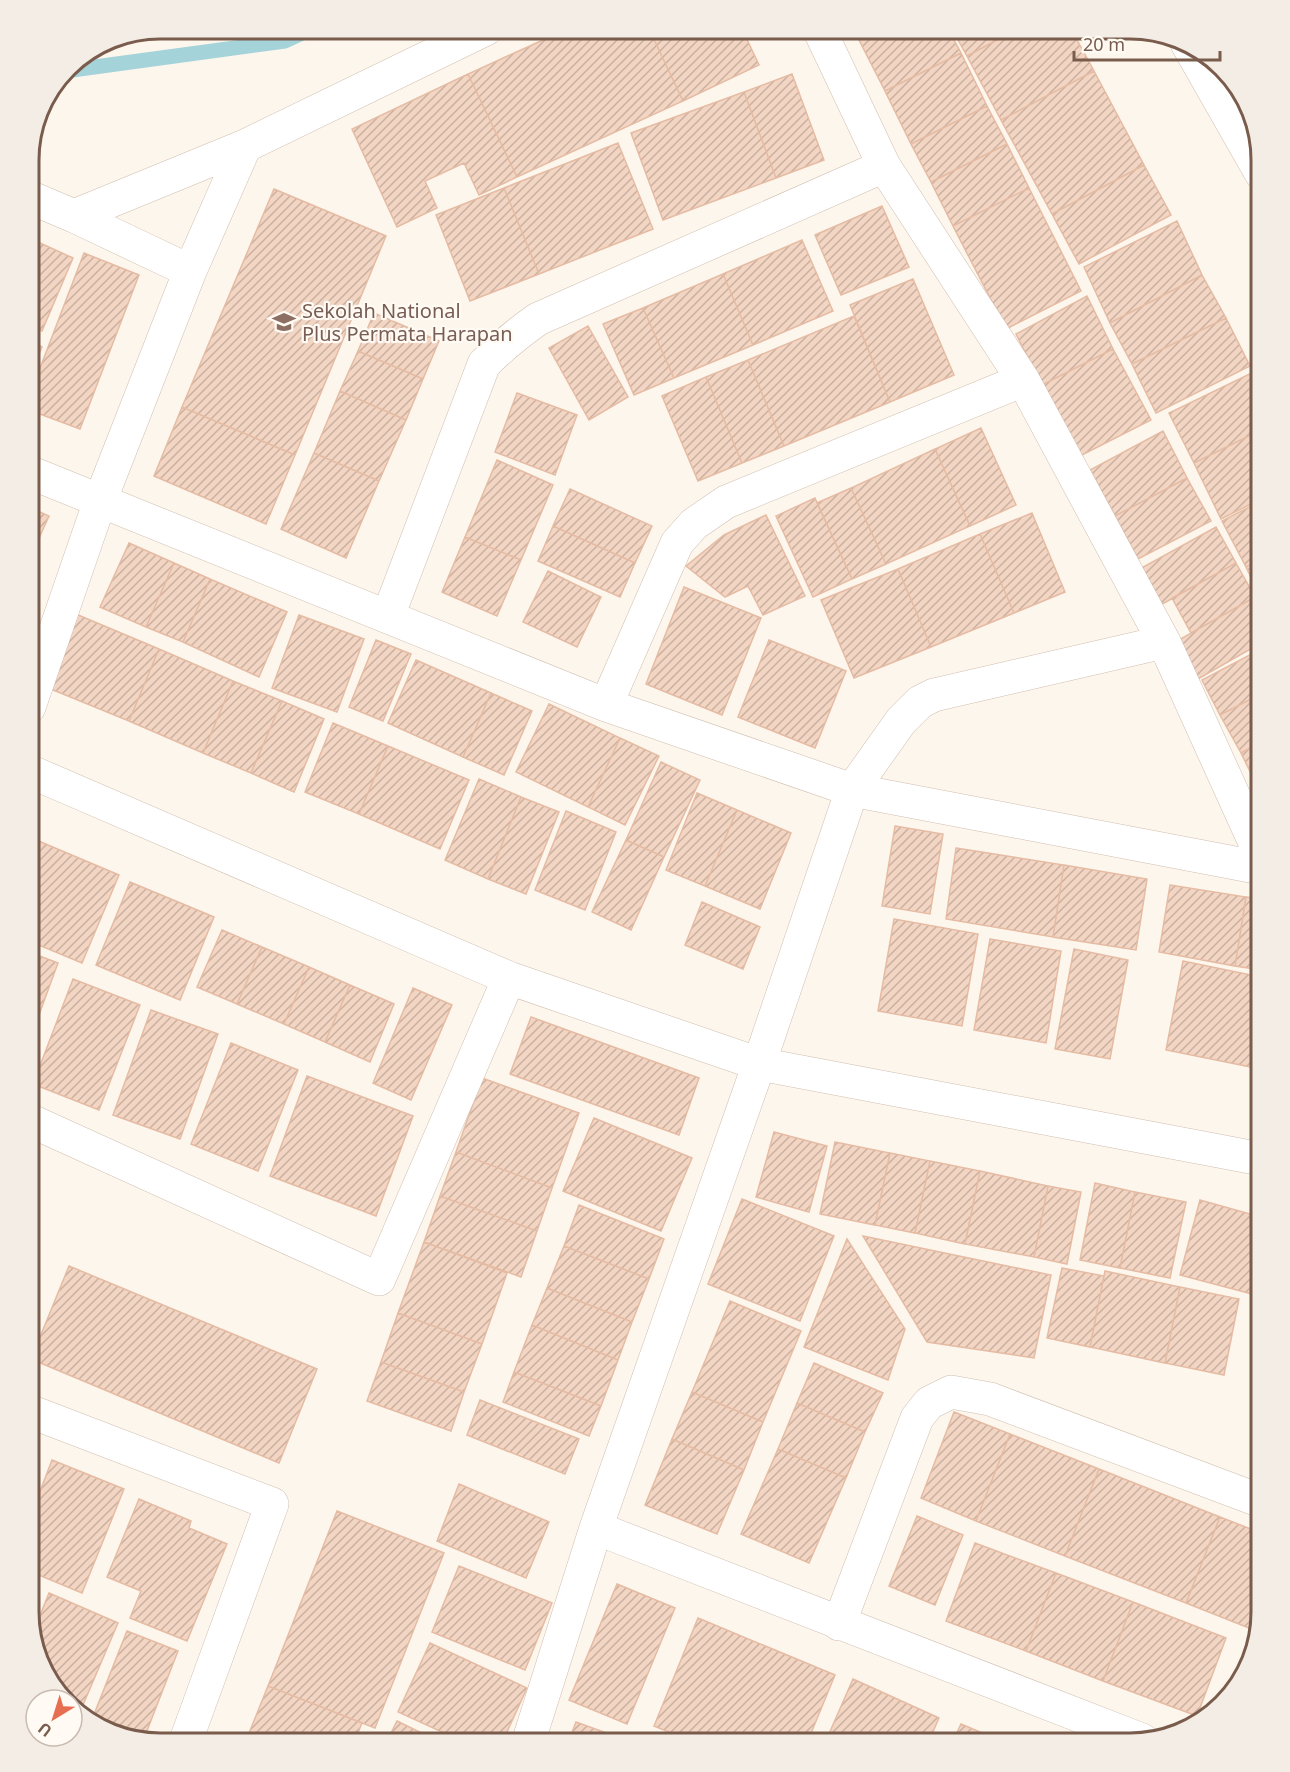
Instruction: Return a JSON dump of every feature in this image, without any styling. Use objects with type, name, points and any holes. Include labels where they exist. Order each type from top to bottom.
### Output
[{"type":"street","points":[[74,216],[245,146],[465,39]]},
{"type":"street","points":[[824,39],[884,166],[1023,380],[1164,642],[1251,832]]},
{"type":"street","points":[[1194,57],[1251,154]]},
{"type":"street","points":[[39,678],[100,501],[190,271],[245,146]]},
{"type":"street","points":[[388,616],[484,364],[498,350],[538,320],[884,166]]},
{"type":"street","points":[[39,201],[190,271]]},
{"type":"street","points":[[606,705],[677,543],[694,524],[726,502],[1023,380]]},
{"type":"street","points":[[39,476],[606,705],[852,790],[1251,866]]},
{"type":"street","points":[[531,1733],[596,1528],[759,1064],[852,790],[901,721],[920,702],[934,695],[1164,642]]},
{"type":"street","points":[[39,775],[509,978],[759,1064],[1251,1157]]},
{"type":"street","points":[[39,1125],[380,1279],[509,978]]},
{"type":"street","points":[[839,1624],[917,1418],[929,1403],[951,1392],[990,1399],[1251,1497]]},
{"type":"street","points":[[39,1415],[272,1504],[189,1733]]},
{"type":"street","points":[[596,1528],[1124,1733]]},
{"type":"building","points":[[545,39],[654,39],[683,101],[517,177],[468,74]]},
{"type":"building","points":[[654,39],[747,39],[759,65],[683,101]]},
{"type":"building","points":[[859,39],[953,39],[961,53],[885,91]]},
{"type":"building","points":[[958,39],[999,39],[967,56]]},
{"type":"building","points":[[999,39],[1076,39],[1094,71],[1001,120],[967,56]]},
{"type":"building","points":[[961,53],[987,106],[911,144],[885,91]]},
{"type":"building","points":[[1094,71],[1144,165],[1052,214],[1001,120]]},
{"type":"building","points":[[468,74],[517,177],[479,195],[464,163],[425,181],[437,208],[397,227],[352,129]]},
{"type":"building","points":[[792,74],[824,160],[776,178],[744,92]]},
{"type":"building","points":[[744,92],[776,178],[663,220],[631,133]]},
{"type":"building","points":[[987,106],[1007,144],[931,182],[911,144]]},
{"type":"building","points":[[618,143],[653,229],[539,274],[504,188]]},
{"type":"building","points":[[1007,144],[1029,188],[953,226],[931,182]]},
{"type":"building","points":[[1144,165],[1171,215],[1079,264],[1052,214]]},
{"type":"building","points":[[504,188],[539,274],[470,301],[436,215]]},
{"type":"building","points":[[1029,188],[1081,291],[1006,329],[953,226]]},
{"type":"building","name":"Sekolah National Plus Permata Harapan","points":[[274,189],[386,236],[295,455],[182,407]]},
{"type":"building","points":[[882,206],[909,267],[841,295],[815,235]]},
{"type":"building","points":[[1177,221],[1202,275],[1110,323],[1084,267]]},
{"type":"building","points":[[802,240],[833,311],[753,345],[723,274]]},
{"type":"building","points":[[39,243],[73,258],[42,331],[39,330]]},
{"type":"building","points":[[84,253],[139,275],[80,429],[39,414],[39,371]]},
{"type":"building","points":[[723,274],[753,345],[674,378],[643,308]]},
{"type":"building","points":[[1202,275],[1226,318],[1132,364],[1110,323]]},
{"type":"building","points":[[913,279],[954,375],[890,402],[850,305]]},
{"type":"building","points":[[1087,296],[1113,349],[1042,385],[1016,334]]},
{"type":"building","points":[[643,308],[674,378],[634,395],[603,324]]},
{"type":"building","points":[[374,313],[439,341],[423,379],[358,351]]},
{"type":"building","points":[[854,316],[890,402],[784,446],[748,360]]},
{"type":"building","points":[[1226,318],[1250,366],[1156,413],[1132,364]]},
{"type":"building","points":[[588,326],[628,397],[589,420],[549,348]]},
{"type":"building","points":[[1113,349],[1151,420],[1080,456],[1042,385]]},
{"type":"building","points":[[358,351],[423,379],[406,420],[340,391]]},
{"type":"building","points":[[748,360],[784,446],[742,463],[706,377]]},
{"type":"building","points":[[1251,373],[1251,435],[1194,463],[1169,413]]},
{"type":"building","points":[[706,377],[742,463],[698,481],[662,396]]},
{"type":"building","points":[[340,391],[406,420],[379,481],[314,453]]},
{"type":"building","points":[[517,393],[577,415],[555,475],[495,452]]},
{"type":"building","points":[[182,407],[295,455],[266,524],[154,476]]},
{"type":"building","points":[[981,428],[1016,505],[970,526],[935,449]]},
{"type":"building","points":[[1163,431],[1187,478],[1115,516],[1090,470]]},
{"type":"building","points":[[1251,435],[1251,504],[1221,519],[1194,463]]},
{"type":"building","points":[[935,449],[970,526],[886,564],[851,488]]},
{"type":"building","points":[[314,453],[379,481],[346,558],[281,529]]},
{"type":"building","points":[[497,460],[553,485],[521,560],[465,537]]},
{"type":"building","points":[[1187,478],[1211,521],[1138,559],[1115,516]]},
{"type":"building","points":[[851,488],[886,564],[852,579],[817,503]]},
{"type":"building","points":[[570,489],[652,526],[635,563],[553,526]]},
{"type":"building","points":[[815,498],[852,579],[813,597],[776,516]]},
{"type":"building","points":[[1251,506],[1251,564],[1246,567],[1222,521]]},
{"type":"building","points":[[39,512],[49,516],[39,538]]},
{"type":"building","points":[[1032,513],[1065,592],[1014,613],[980,534]]},
{"type":"building","points":[[766,515],[805,596],[763,615],[748,586],[725,597],[686,566],[724,535]]},
{"type":"building","points":[[553,526],[635,563],[620,597],[538,561]]},
{"type":"building","points":[[1216,527],[1236,563],[1157,607],[1136,571]]},
{"type":"building","points":[[980,534],[1014,613],[931,647],[898,569]]},
{"type":"building","points":[[465,537],[521,560],[497,616],[442,592]]},
{"type":"building","points":[[129,543],[174,563],[146,627],[100,607]]},
{"type":"building","points":[[174,563],[210,579],[183,642],[146,627]]},
{"type":"building","points":[[1236,563],[1251,590],[1251,599],[1191,633],[1172,598]]},
{"type":"building","points":[[1251,564],[1251,577],[1246,567]]},
{"type":"building","points":[[898,569],[931,647],[854,678],[821,600]]},
{"type":"building","points":[[548,571],[601,597],[577,647],[523,622]]},
{"type":"building","points":[[210,579],[287,612],[259,677],[183,642]]},
{"type":"building","points":[[684,587],[761,618],[722,715],[646,684]]},
{"type":"building","points":[[1251,599],[1251,649],[1198,679],[1177,641]]},
{"type":"building","points":[[71,612],[159,649],[129,721],[41,685]]},
{"type":"building","points":[[299,615],[364,639],[337,712],[272,688]]},
{"type":"building","points":[[376,640],[411,654],[383,721],[349,707]]},
{"type":"building","points":[[769,640],[846,671],[815,748],[738,717]]},
{"type":"building","points":[[159,649],[233,681],[203,753],[129,721]]},
{"type":"building","points":[[1251,654],[1251,699],[1220,715],[1202,680]]},
{"type":"building","points":[[416,660],[491,693],[463,757],[388,723]]},
{"type":"building","points":[[233,681],[282,701],[251,773],[203,753]]},
{"type":"building","points":[[491,693],[532,711],[504,775],[463,757]]},
{"type":"building","points":[[1251,699],[1251,748],[1241,753],[1220,715]]},
{"type":"building","points":[[282,701],[324,719],[294,792],[251,773]]},
{"type":"building","points":[[549,704],[620,738],[588,807],[516,772]]},
{"type":"building","points":[[333,723],[388,746],[359,814],[305,792]]},
{"type":"building","points":[[620,738],[659,756],[625,825],[588,807]]},
{"type":"building","points":[[388,746],[469,780],[440,849],[359,814]]},
{"type":"building","points":[[1251,748],[1251,774],[1241,753]]},
{"type":"building","points":[[661,762],[700,780],[664,857],[626,840]]},
{"type":"building","points":[[479,779],[521,797],[488,879],[445,860]]},
{"type":"building","points":[[697,793],[737,810],[705,886],[666,870]]},
{"type":"building","points":[[521,797],[559,812],[526,894],[488,879]]},
{"type":"building","points":[[737,810],[791,833],[760,909],[705,886]]},
{"type":"building","points":[[566,811],[616,832],[585,910],[535,890]]},
{"type":"building","points":[[895,826],[943,834],[930,914],[882,906]]},
{"type":"building","points":[[626,840],[664,857],[631,930],[592,912]]},
{"type":"building","points":[[39,841],[119,875],[82,963],[39,945]]},
{"type":"building","points":[[956,848],[1064,865],[1053,937],[946,919]]},
{"type":"building","points":[[1064,865],[1147,879],[1136,950],[1053,937]]},
{"type":"building","points":[[130,882],[214,917],[180,1000],[96,965]]},
{"type":"building","points":[[1170,885],[1246,897],[1235,966],[1159,952]]},
{"type":"building","points":[[1246,897],[1251,898],[1251,968],[1235,966]]},
{"type":"building","points":[[702,902],[760,927],[743,969],[685,945]]},
{"type":"building","points":[[894,919],[978,934],[962,1026],[878,1011]]},
{"type":"building","points":[[222,930],[262,947],[237,1004],[197,987]]},
{"type":"building","points":[[990,939],[1061,951],[1046,1043],[974,1030]]},
{"type":"building","points":[[262,947],[309,967],[284,1024],[237,1004]]},
{"type":"building","points":[[1074,949],[1128,960],[1110,1059],[1055,1049]]},
{"type":"building","points":[[39,956],[58,963],[39,1015]]},
{"type":"building","points":[[1183,961],[1251,975],[1251,1067],[1166,1050]]},
{"type":"building","points":[[309,967],[350,985],[325,1042],[284,1024]]},
{"type":"building","points":[[73,979],[140,1005],[99,1110],[39,1086],[39,1068]]},
{"type":"building","points":[[350,985],[394,1004],[370,1062],[325,1042]]},
{"type":"building","points":[[413,988],[452,1005],[411,1100],[373,1083]]},
{"type":"building","points":[[151,1010],[218,1034],[180,1139],[113,1115]]},
{"type":"building","points":[[531,1017],[699,1078],[679,1135],[510,1074]]},
{"type":"building","points":[[231,1043],[298,1070],[258,1171],[191,1144]]},
{"type":"building","points":[[307,1076],[413,1116],[376,1216],[270,1176]]},
{"type":"building","points":[[482,1078],[579,1113],[552,1188],[456,1152]]},
{"type":"building","points":[[594,1118],[692,1158],[661,1231],[563,1191]]},
{"type":"building","points":[[774,1132],[827,1146],[809,1212],[756,1197]]},
{"type":"building","points":[[835,1142],[890,1153],[875,1225],[820,1214]]},
{"type":"building","points":[[456,1152],[552,1188],[537,1231],[440,1196]]},
{"type":"building","points":[[890,1153],[930,1161],[915,1233],[875,1225]]},
{"type":"building","points":[[930,1161],[980,1171],[965,1244],[915,1233]]},
{"type":"building","points":[[980,1171],[1048,1186],[1034,1257],[965,1244]]},
{"type":"building","points":[[1095,1183],[1135,1192],[1120,1268],[1080,1260]]},
{"type":"building","points":[[1048,1186],[1081,1192],[1067,1264],[1034,1257]]},
{"type":"building","points":[[1135,1192],[1186,1202],[1170,1278],[1120,1268]]},
{"type":"building","points":[[440,1196],[537,1231],[521,1277],[424,1242]]},
{"type":"building","points":[[742,1199],[834,1236],[800,1321],[708,1284]]},
{"type":"building","points":[[1200,1200],[1251,1214],[1251,1294],[1180,1275]]},
{"type":"building","points":[[579,1205],[664,1239],[649,1279],[564,1246]]},
{"type":"building","points":[[863,1236],[1051,1275],[1034,1358],[927,1342]]},
{"type":"building","points":[[847,1239],[905,1329],[888,1380],[804,1347]]},
{"type":"building","points":[[424,1242],[507,1273],[482,1344],[398,1313]]},
{"type":"building","points":[[564,1246],[649,1279],[632,1322],[547,1288]]},
{"type":"building","points":[[69,1266],[317,1369],[279,1463],[39,1362],[39,1339]]},
{"type":"building","points":[[1062,1268],[1104,1276],[1090,1347],[1047,1338]]},
{"type":"building","points":[[1105,1271],[1180,1287],[1165,1363],[1090,1347]]},
{"type":"building","points":[[1180,1287],[1239,1299],[1224,1375],[1165,1363]]},
{"type":"building","points":[[547,1288],[632,1322],[618,1360],[532,1325]]},
{"type":"building","points":[[730,1301],[801,1331],[763,1422],[692,1392]]},
{"type":"building","points":[[398,1313],[482,1344],[464,1392],[381,1362]]},
{"type":"building","points":[[532,1325],[618,1360],[601,1406],[514,1372]]},
{"type":"building","points":[[381,1362],[464,1392],[451,1431],[367,1401]]},
{"type":"building","points":[[814,1363],[883,1393],[865,1432],[797,1403]]},
{"type":"building","points":[[514,1372],[601,1406],[589,1436],[503,1402]]},
{"type":"building","points":[[692,1392],[763,1422],[744,1470],[672,1439]]},
{"type":"building","points":[[480,1400],[579,1439],[565,1474],[467,1435]]},
{"type":"building","points":[[797,1403],[865,1432],[846,1478],[778,1449]]},
{"type":"building","points":[[954,1412],[1010,1434],[976,1521],[921,1498]]},
{"type":"building","points":[[1010,1434],[1099,1469],[1065,1556],[976,1521]]},
{"type":"building","points":[[672,1439],[744,1470],[717,1534],[645,1505]]},
{"type":"building","points":[[778,1449],[846,1478],[809,1563],[741,1534]]},
{"type":"building","points":[[52,1460],[124,1489],[82,1593],[39,1575],[39,1494]]},
{"type":"building","points":[[1099,1469],[1220,1517],[1186,1603],[1065,1556]]},
{"type":"building","points":[[459,1484],[549,1522],[526,1578],[437,1541]]},
{"type":"building","points":[[139,1499],[191,1521],[189,1528],[227,1544],[187,1641],[130,1618],[141,1591],[107,1577]]},
{"type":"building","points":[[337,1511],[444,1553],[375,1728],[268,1686]]},
{"type":"building","points":[[917,1516],[963,1535],[935,1605],[889,1586]]},
{"type":"building","points":[[1220,1517],[1251,1529],[1250,1628],[1186,1603]]},
{"type":"building","points":[[975,1543],[1056,1573],[1026,1651],[946,1621]]},
{"type":"building","points":[[459,1566],[552,1603],[525,1670],[432,1632]]},
{"type":"building","points":[[1056,1573],[1133,1602],[1103,1681],[1026,1651]]},
{"type":"building","points":[[617,1584],[675,1608],[627,1724],[569,1700]]},
{"type":"building","points":[[49,1593],[118,1623],[84,1703],[84,1688],[66,1688],[55,1672],[48,1658],[39,1617]]},
{"type":"building","points":[[1133,1602],[1226,1638],[1199,1711],[1194,1715],[1103,1681]]},
{"type":"building","points":[[698,1618],[835,1675],[811,1733],[671,1733],[654,1726]]},
{"type":"building","points":[[127,1631],[178,1651],[146,1732],[114,1724],[94,1713]]},
{"type":"building","points":[[430,1643],[527,1688],[507,1733],[444,1733],[398,1712]]},
{"type":"building","points":[[853,1679],[939,1718],[932,1733],[829,1733]]},
{"type":"building","points":[[268,1686],[362,1723],[358,1733],[249,1733]]},
{"type":"building","points":[[397,1721],[422,1733],[391,1733]]},
{"type":"building","points":[[576,1722],[606,1733],[572,1733]]},
{"type":"building","points":[[961,1724],[982,1733],[957,1733]]},
{"type":"waterway","points":[[80,69],[289,39]]},
{"type":"place","name":"Sekolah National Plus Permata Harapan","points":[[284,322]]}]
